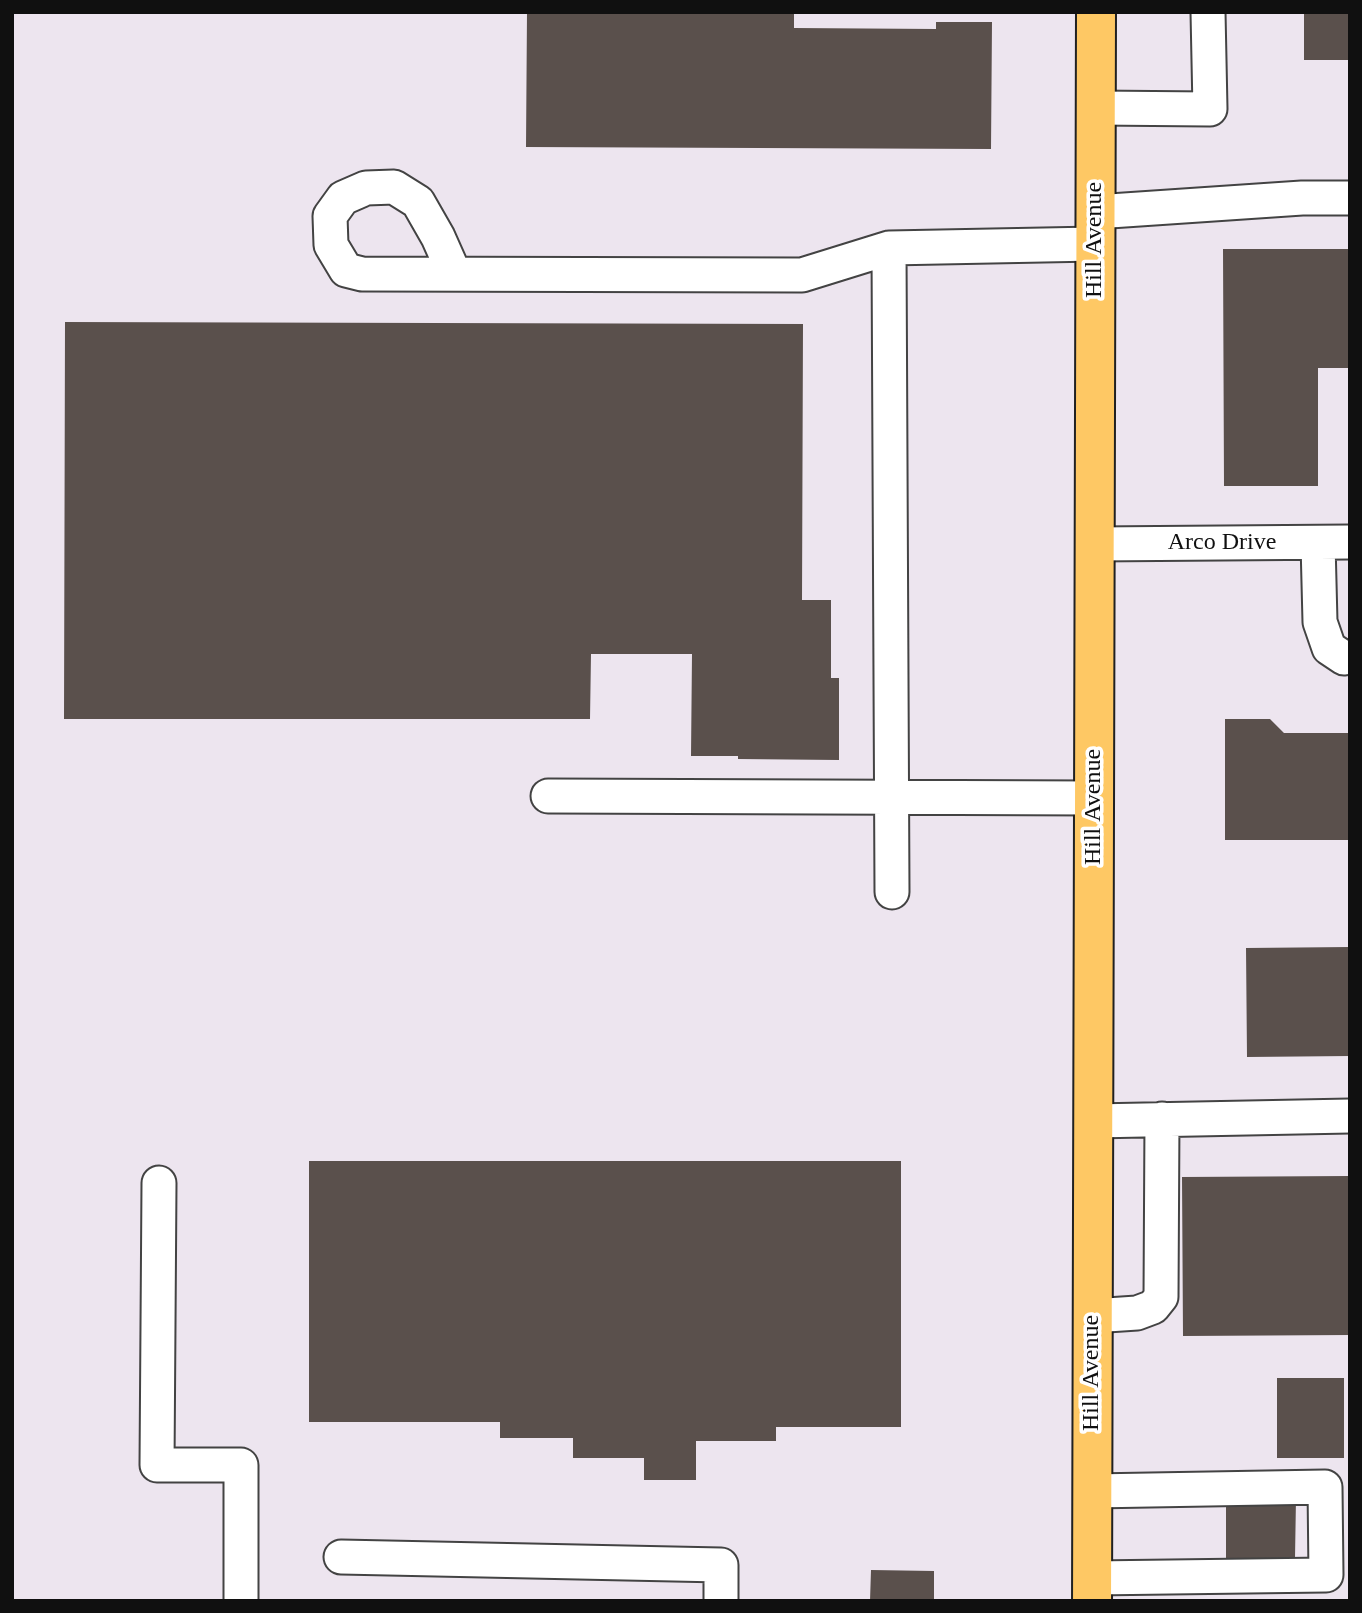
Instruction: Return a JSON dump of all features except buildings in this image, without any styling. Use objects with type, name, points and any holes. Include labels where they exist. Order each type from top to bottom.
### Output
[{"type":"main road","name":"Hill Avenue","points":[[1092,1590],[1096,12]]},
{"type":"street","points":[[1096,108],[1210,109],[1208,12]]},
{"type":"street","points":[[454,274],[802,275],[888,248],[1095,228],[1301,198],[1350,198]]},
{"type":"street","points":[[888,248],[892,892]]},
{"type":"street","points":[[1334,543],[1320,622],[1329,648],[1344,657],[1350,657]]},
{"type":"street","name":"Arco Drive","points":[[1094,544],[1334,543]]},
{"type":"street","points":[[548,796],[1094,797]]},
{"type":"street","points":[[1093,1121],[1350,1116]]},
{"type":"street","points":[[1092,1315],[1137,1313],[1153,1307],[1161,1297],[1162,1119]]},
{"type":"street","points":[[159,1183],[157,1465],[241,1465],[241,1601]]},
{"type":"street","points":[[1092,1491],[1325,1488],[1326,1575],[1092,1590]]},
{"type":"street","points":[[341,1558],[721,1565],[721,1601]]},
{"type":"shaded area","points":[[12,12],[1350,12],[1350,1601],[12,1601]]}]
